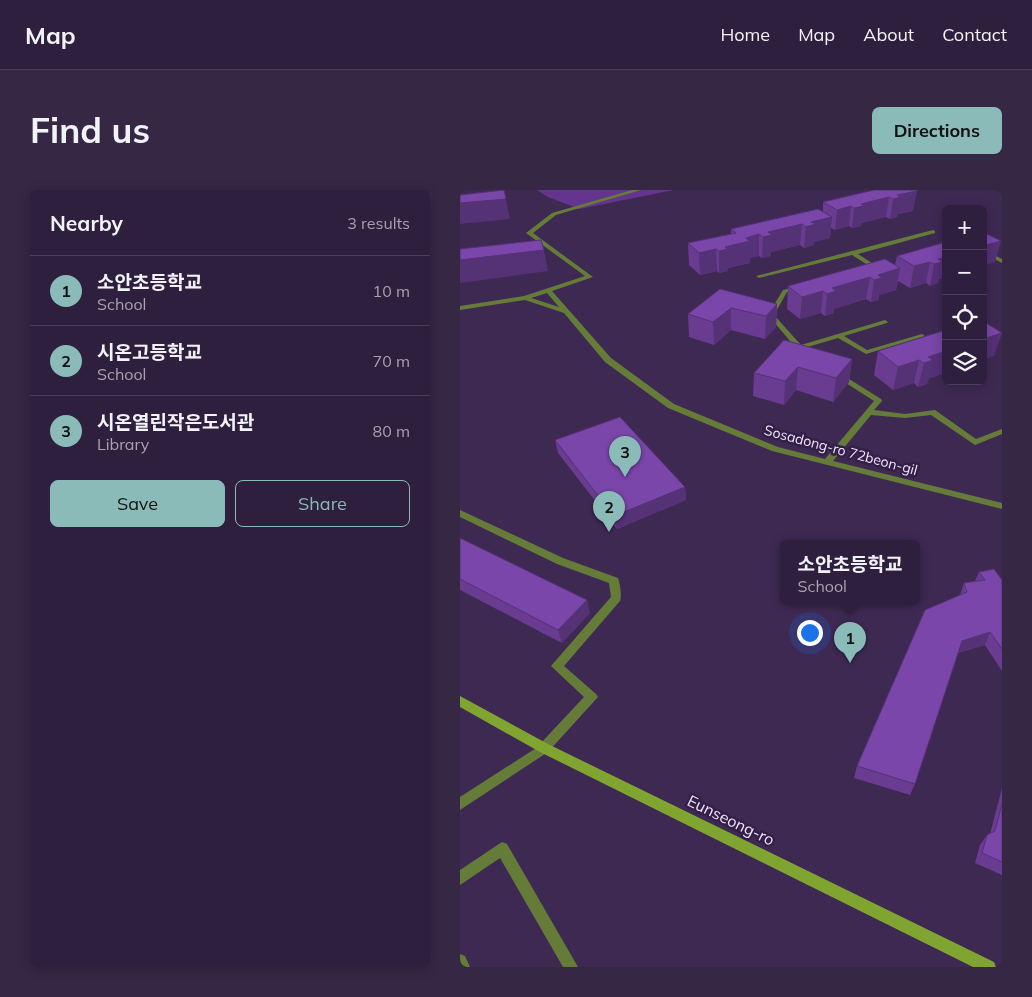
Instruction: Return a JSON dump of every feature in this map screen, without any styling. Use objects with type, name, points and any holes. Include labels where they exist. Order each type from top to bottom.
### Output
[{"type":"street","points":[[460,308],[525,298],[590,277],[529,233],[554,214],[638,190]]},
{"type":"street","points":[[759,276],[933,232]]},
{"type":"street","points":[[853,253],[876,268]]},
{"type":"street","points":[[987,253],[1002,261]]},
{"type":"street","points":[[867,270],[885,265]]},
{"type":"street","points":[[803,287],[785,291],[771,315],[798,348],[806,353]]},
{"type":"street","name":"Sosadong-ro 72beon-gil","points":[[548,290],[608,360],[671,406],[775,449],[1002,506]]},
{"type":"street","points":[[525,298],[565,311]]},
{"type":"street","points":[[798,348],[885,322]]},
{"type":"street","points":[[839,336],[866,352],[922,336]]},
{"type":"street","points":[[827,462],[878,401],[830,369]]},
{"type":"street","points":[[869,412],[905,416],[932,412],[975,442],[1002,431]]},
{"type":"street","points":[[460,513],[560,561],[614,581],[616,598],[557,666],[592,698],[544,748],[460,804]]},
{"type":"street","name":"Eunseong-ro","points":[[460,700],[544,748],[989,967]]},
{"type":"street","points":[[460,878],[502,849],[570,967]]},
{"type":"street","points":[[460,961],[463,967]]},
{"type":"shaded area","points":[[537,190],[674,190],[579,209],[548,197]]},
{"type":"building","points":[[504,190],[506,199],[460,203],[460,195]]},
{"type":"building","points":[[874,190],[917,191],[897,195],[901,197],[893,199],[889,197],[861,204],[864,206],[854,208],[851,206],[837,210],[823,202]]},
{"type":"building","points":[[818,209],[832,217],[811,222],[816,224],[806,227],[802,224],[768,232],[772,235],[763,237],[759,234],[746,238],[750,241],[725,247],[728,249],[719,251],[716,249],[699,253],[688,243],[736,233],[731,229]]},
{"type":"building","points":[[987,234],[1001,241],[987,245]]},
{"type":"building","points":[[541,240],[544,250],[460,260],[460,249]]},
{"type":"building","points":[[942,243],[942,258],[938,259],[942,262],[934,264],[930,262],[914,266],[897,256]]},
{"type":"building","points":[[885,259],[900,268],[878,275],[882,278],[874,280],[870,277],[832,288],[836,291],[827,294],[823,291],[802,297],[788,286]]},
{"type":"building","points":[[720,289],[777,304],[766,316],[731,308],[713,322],[688,314]]},
{"type":"building","points":[[987,324],[1002,333],[987,338]]},
{"type":"building","points":[[942,331],[942,352],[928,357],[933,360],[924,363],[919,360],[898,367],[878,351]]},
{"type":"building","points":[[784,340],[852,359],[836,378],[798,367],[785,381],[754,373]]},
{"type":"building","points":[[620,417],[685,487],[614,516],[555,440]]},
{"type":"building","points":[[460,538],[587,600],[558,630],[460,579]]},
{"type":"building","points":[[994,569],[1002,580],[1002,649],[990,632],[962,641],[915,784],[857,766],[925,610],[967,592],[964,583],[985,580],[979,572]]},
{"type":"building","points":[[1002,804],[1002,862],[982,853],[987,835],[995,831]]},
{"type":"place","name":"시온열린작은도서관","points":[[625,477]]},
{"type":"place","name":"시온고등학교","points":[[609,532]]},
{"type":"place","name":"소안초등학교","points":[[850,663]]}]
